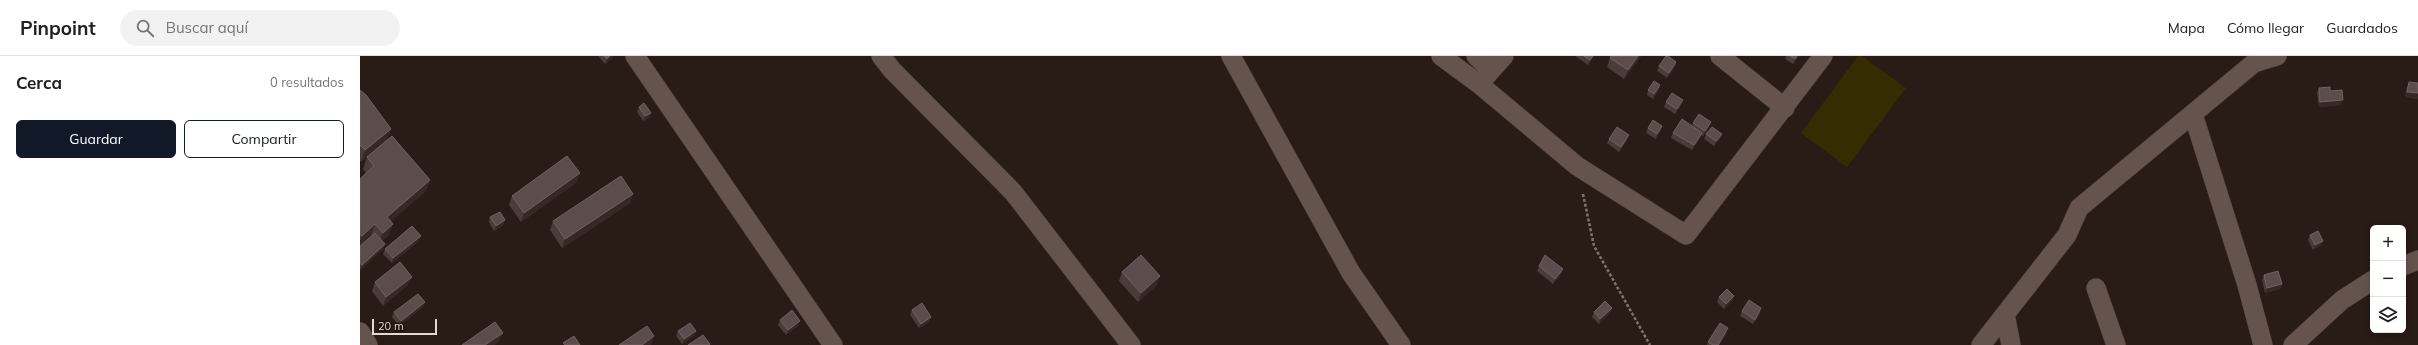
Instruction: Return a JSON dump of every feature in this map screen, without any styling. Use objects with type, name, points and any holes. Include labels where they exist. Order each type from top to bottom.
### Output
[{"type":"street","points":[[635,56],[833,345]]},
{"type":"street","points":[[881,56],[892,70],[1013,192],[1131,345]]},
{"type":"street","points":[[1231,56],[1351,273],[1401,345]]},
{"type":"street","points":[[1441,56],[1485,77],[1577,166],[1686,235],[1785,108],[1823,56]]},
{"type":"street","points":[[1476,56],[1485,77]]},
{"type":"street","points":[[1485,77],[1504,56]]},
{"type":"street","points":[[1720,56],[1785,108]]},
{"type":"street","points":[[1981,345],[2067,235],[2079,208],[2254,63],[2277,56]]},
{"type":"street","points":[[2193,114],[2247,285],[2263,345]]},
{"type":"street","points":[[2406,265],[2418,260]]},
{"type":"street","points":[[2293,345],[2342,300],[2370,282]]},
{"type":"street","points":[[2096,288],[2116,345]]},
{"type":"street","points":[[2005,314],[2011,345]]},
{"type":"street","points":[[360,332],[368,345]]},
{"type":"path","points":[[1577,166],[1594,246],[1650,345]]},
{"type":"shaded area","points":[[1858,56],[1862,56],[1906,88],[1847,167],[1801,133]]},
{"type":"building","points":[[1584,56],[1593,56],[1590,60]]},
{"type":"building","points":[[1611,56],[1638,56],[1628,70],[1610,58]]},
{"type":"building","points":[[1666,56],[1676,62],[1669,73],[1659,66]]},
{"type":"building","points":[[1790,56],[1797,56],[1795,59]]},
{"type":"building","points":[[1654,81],[1660,85],[1654,94],[1648,90]]},
{"type":"building","points":[[2409,82],[2418,83],[2418,93],[2407,92]]},
{"type":"building","points":[[2330,87],[2330,91],[2342,90],[2343,100],[2320,102],[2319,88]]},
{"type":"building","points":[[360,90],[366,95],[391,129],[365,150],[360,145]]},
{"type":"building","points":[[1672,93],[1683,100],[1677,109],[1666,102]]},
{"type":"building","points":[[644,103],[651,113],[645,116],[639,107]]},
{"type":"building","points":[[1699,114],[1711,122],[1705,131],[1693,123]]},
{"type":"building","points":[[1682,119],[1702,133],[1694,145],[1673,133]]},
{"type":"building","points":[[1653,120],[1662,126],[1657,134],[1648,128]]},
{"type":"building","points":[[1617,127],[1629,135],[1621,147],[1609,139]]},
{"type":"building","points":[[1712,127],[1722,134],[1716,141],[1706,134]]},
{"type":"building","points":[[392,136],[430,180],[387,217],[393,224],[383,233],[375,224],[362,236],[360,234],[360,179],[374,166],[367,157]]},
{"type":"building","points":[[567,156],[580,173],[524,213],[512,196]]},
{"type":"building","points":[[621,176],[633,194],[565,239],[553,221]]},
{"type":"building","points":[[500,212],[505,220],[496,226],[490,217]]},
{"type":"building","points":[[412,226],[421,236],[393,258],[385,249]]},
{"type":"building","points":[[2318,231],[2323,241],[2315,245],[2310,235]]},
{"type":"building","points":[[375,233],[385,244],[362,265],[360,262],[360,246]]},
{"type":"building","points":[[1141,255],[1160,276],[1141,293],[1122,272]]},
{"type":"building","points":[[1545,255],[1563,269],[1555,279],[1539,266]]},
{"type":"building","points":[[400,262],[412,277],[386,297],[375,282]]},
{"type":"building","points":[[2278,271],[2282,284],[2267,288],[2264,275]]},
{"type":"building","points":[[1727,289],[1734,296],[1726,304],[1719,297]]},
{"type":"building","points":[[418,294],[425,302],[401,321],[394,312]]},
{"type":"building","points":[[1749,300],[1761,308],[1755,320],[1742,311]]},
{"type":"building","points":[[1605,301],[1612,308],[1600,319],[1594,312]]},
{"type":"building","points":[[922,303],[931,317],[921,324],[912,310]]},
{"type":"building","points":[[792,310],[800,321],[788,330],[780,320]]},
{"type":"building","points":[[495,322],[503,333],[485,345],[462,345]]},
{"type":"building","points":[[690,323],[696,331],[684,339],[678,331]]},
{"type":"building","points":[[1720,323],[1728,328],[1718,345],[1713,345],[1708,342]]},
{"type":"building","points":[[647,326],[654,336],[642,345],[619,345]]},
{"type":"building","points":[[703,335],[710,344],[709,345],[688,345]]},
{"type":"building","points":[[574,336],[580,345],[565,345],[563,343]]}]
